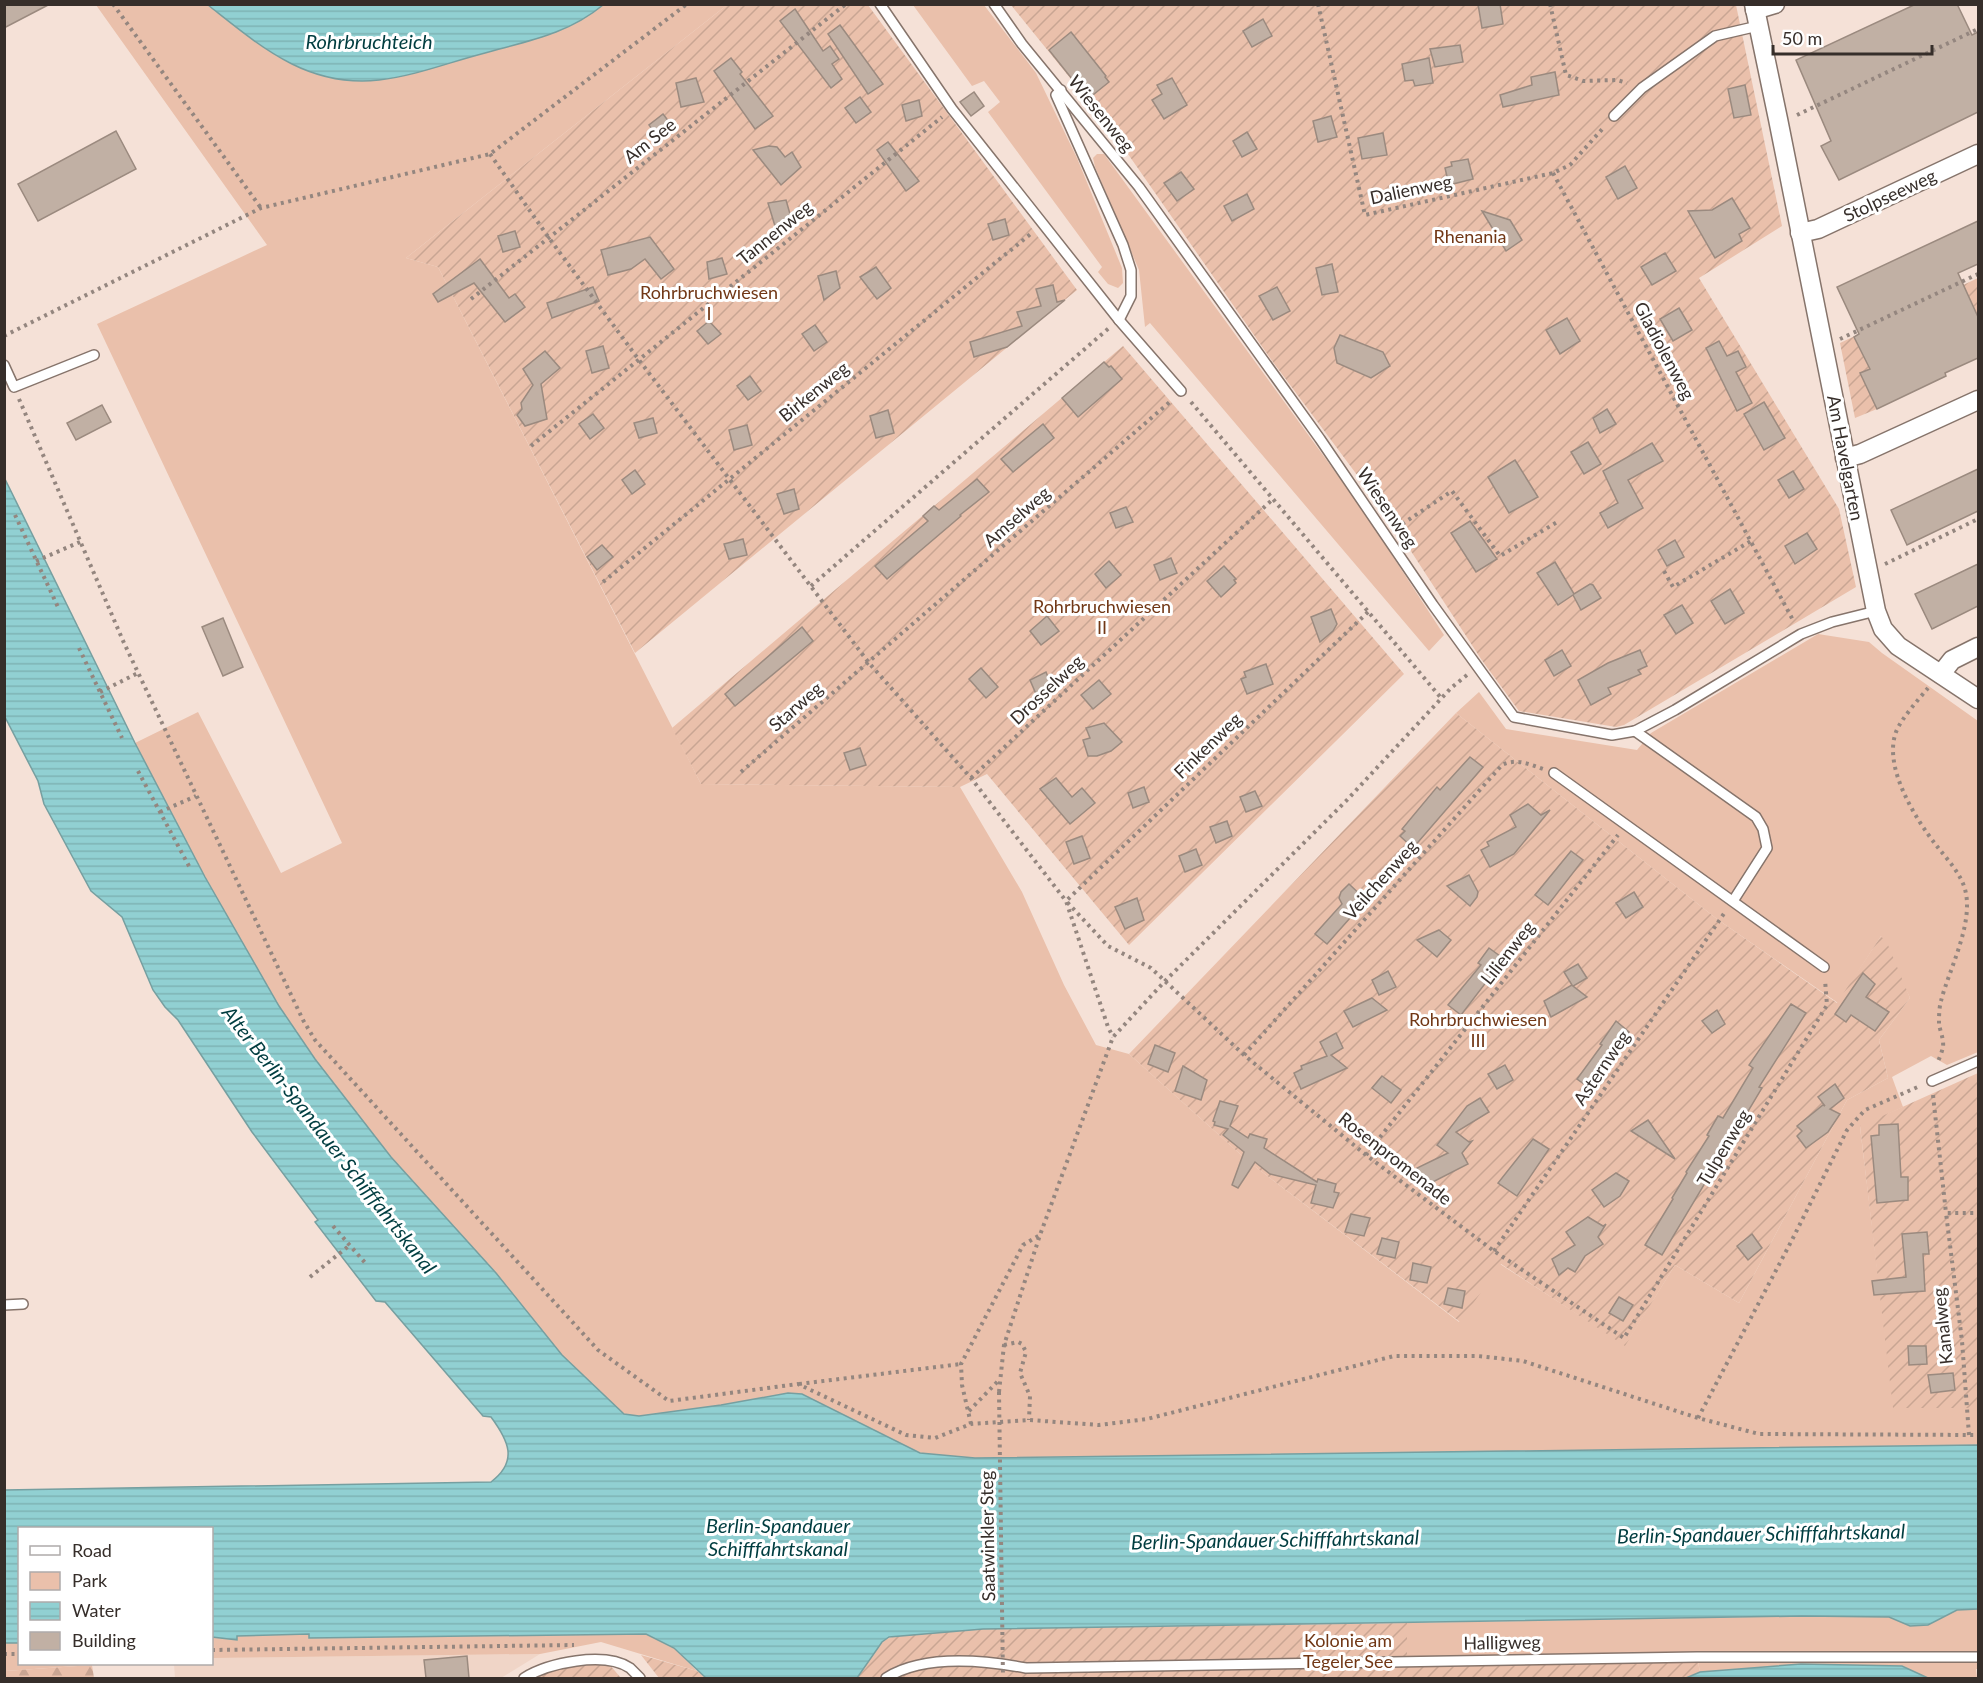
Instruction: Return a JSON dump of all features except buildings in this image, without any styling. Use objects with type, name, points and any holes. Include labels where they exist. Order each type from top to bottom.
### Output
[{"type":"street","points":[[1756,13],[1775,4]]},
{"type":"street","name":"Am Havelgarten","points":[[1756,13],[1876,611],[1882,629],[1898,646],[1978,699]]},
{"type":"street","name":"Stolpseeweg","points":[[1800,233],[1818,229],[1978,154]]},
{"type":"street","points":[[1845,458],[1860,454],[1978,400]]},
{"type":"street","points":[[1941,674],[1952,660],[1978,647]]},
{"type":"lane","points":[[880,4],[952,109],[1119,320],[1182,391]]},
{"type":"lane","name":"Wiesenweg","points":[[994,4],[1023,44],[1146,197],[1313,429],[1476,667],[1514,717],[1612,735],[1635,730],[1676,710],[1801,634],[1832,622],[1876,611]]},
{"type":"lane","points":[[1614,116],[1642,88],[1715,36],[1756,13]]},
{"type":"lane","points":[[1061,90],[1056,95],[1131,270],[1131,296],[1119,320]]},
{"type":"lane","points":[[4,365],[14,387],[94,355]]},
{"type":"lane","points":[[1635,730],[1756,817],[1763,829],[1767,848],[1733,901]]},
{"type":"lane","points":[[1554,773],[1627,823],[1824,967]]},
{"type":"lane","points":[[1932,1081],[1978,1061]]},
{"type":"lane","points":[[4,1305],[23,1304]]},
{"type":"lane","name":"Halligweg","points":[[886,1678],[905,1669],[949,1662],[990,1661],[1026,1668],[1708,1656],[1978,1657]]},
{"type":"lane","points":[[524,1678],[552,1665],[600,1659],[629,1667],[640,1678]]},
{"type":"path","points":[[113,4],[261,208]]},
{"type":"path","points":[[4,336],[261,208],[490,154],[687,4]]},
{"type":"path","name":"Am See","points":[[471,299],[846,4]]},
{"type":"path","name":"Dalienweg","points":[[1318,4],[1365,215],[1553,173],[1570,165],[1614,116]]},
{"type":"path","points":[[1550,4],[1566,75],[1583,81],[1617,80],[1642,88]]},
{"type":"path","points":[[1778,119],[1795,116],[1978,29]]},
{"type":"path","name":"Tannenweg","points":[[531,446],[952,109]]},
{"type":"path","points":[[490,154],[639,360],[869,663],[971,778],[1066,901],[1113,1037],[1165,981],[1346,801],[1442,699],[1476,667]]},
{"type":"path","name":"Gladiolenweg","points":[[1553,173],[1801,634]]},
{"type":"path","name":"Birkenweg","points":[[603,582],[1042,223]]},
{"type":"path","points":[[1822,344],[1835,341],[1978,274]]},
{"type":"path","points":[[811,586],[1119,320]]},
{"type":"path","points":[[14,387],[138,673],[293,1000],[315,1040],[598,1350],[669,1401],[961,1364]]},
{"type":"path","points":[[1182,391],[1442,699]]},
{"type":"path","name":"Amselweg","points":[[869,663],[1182,391]]},
{"type":"path","points":[[1385,535],[1452,491],[1500,556],[1559,521]]},
{"type":"path","name":"Drosselweg","points":[[971,778],[1273,499]]},
{"type":"path","points":[[15,515],[58,606]]},
{"type":"path","points":[[1868,572],[1978,519]]},
{"type":"path","points":[[1664,571],[1673,587],[1751,541]]},
{"type":"path","points":[[36,561],[80,542]]},
{"type":"path","name":"Finkenweg","points":[[1066,901],[1368,612]]},
{"type":"path","points":[[79,648],[122,738]]},
{"type":"path","name":"Starweg","points":[[741,772],[869,663]]},
{"type":"path","points":[[100,692],[138,673]]},
{"type":"path","points":[[1698,1418],[1847,1130],[1865,1110],[1932,1081],[1943,1046],[1939,1023],[1941,1002],[1961,940],[1966,907],[1965,888],[1956,870],[1917,818],[1902,790],[1893,762],[1893,744],[1896,731],[1927,688],[1941,674]]},
{"type":"path","name":"Veilchenweg","points":[[1244,1055],[1502,765],[1509,761],[1521,761],[1554,773]]},
{"type":"path","points":[[138,771],[190,868]]},
{"type":"path","points":[[160,812],[196,796]]},
{"type":"path","name":"Lilienweg","points":[[1366,1155],[1627,823]]},
{"type":"path","name":"Rosenpromenade","points":[[1066,901],[1108,946],[1151,968],[1244,1055],[1366,1155],[1494,1251],[1624,1338]]},
{"type":"path","name":"Asternweg","points":[[1494,1251],[1733,901]]},
{"type":"path","name":"Tulpenweg","points":[[1624,1338],[1827,1005],[1824,967]]},
{"type":"path","name":"Saatwinkler Steg","points":[[1003,1678],[999,1392],[1004,1345],[1040,1235],[1113,1037]]},
{"type":"path","name":"Kanalweg","points":[[1932,1081],[1962,1341],[1969,1435]]},
{"type":"path","points":[[1946,1213],[1978,1213]]},
{"type":"path","points":[[333,1226],[367,1265]]},
{"type":"path","points":[[971,1424],[962,1386],[961,1364],[1023,1245],[1040,1235]]},
{"type":"path","points":[[310,1277],[350,1245]]},
{"type":"path","points":[[1004,1345],[1018,1342],[1022,1344],[1026,1352],[1020,1373],[1030,1396],[1029,1420]]},
{"type":"path","points":[[798,1384],[906,1436],[935,1438],[971,1424],[1029,1420],[1099,1425],[1147,1419],[1394,1356],[1478,1356],[1523,1361],[1698,1418],[1759,1434],[1978,1435]]},
{"type":"path","points":[[968,1412],[1000,1378]]},
{"type":"path","points":[[213,1650],[586,1644],[600,1659]]},
{"type":"shaded area","points":[[540,1654],[501,1678],[175,1678],[174,1665],[213,1665],[213,1658]]},
{"type":"green space","points":[[96,5],[727,5],[406,258],[438,267],[701,784],[960,787],[1022,892],[1064,985],[1096,1045],[1129,1054],[1249,1162],[1459,1322],[1500,1264],[1625,1345],[1675,1265],[1739,1303],[1847,1100],[1888,1078],[1879,1040],[1910,998],[1881,936],[1838,1003],[1717,919],[1456,713],[1479,692],[1506,729],[1637,750],[1651,733],[1818,634],[1869,642],[1978,721],[1978,1052],[1947,1065],[1931,1056],[1892,1077],[1903,1107],[1860,1127],[1894,1408],[1978,1408],[1978,1445],[975,1458],[920,1453],[802,1394],[788,1393],[639,1416],[624,1414],[562,1355],[496,1273],[391,1157],[315,1059],[279,1006],[205,877],[135,743],[198,712],[281,873],[342,843],[97,324],[267,245]]},
{"type":"green space","name":"Rohrbruchwiesen I","points":[[727,5],[868,5],[1077,290],[635,653],[438,267],[406,258]]},
{"type":"green space","points":[[913,5],[984,5],[1036,73],[1077,158],[1122,268],[1123,283],[1118,288],[1108,284],[1098,272],[1102,267],[988,112],[1000,102],[984,81],[972,86]]},
{"type":"green space","name":"Rhenania","points":[[1011,5],[1736,5],[1782,226],[1699,278],[1839,509],[1856,587],[1624,725],[1616,727],[1519,711],[1481,659],[1392,522],[1270,358],[1105,121]]},
{"type":"green space","points":[[1097,154],[1104,154],[1360,506],[1444,635],[1429,651],[1150,323],[1145,327],[1139,270],[1095,167],[1093,158]]},
{"type":"green space","points":[[1978,278],[1978,315],[1860,373],[1877,409],[1855,418],[1840,343]]},
{"type":"green space","name":"Rohrbruchwiesen II","points":[[1123,346],[1404,674],[1129,945],[987,774],[960,787],[701,784],[672,728]]},
{"type":"green space","name":"Rohrbruchwiesen III","points":[[1456,713],[1717,919],[1837,1003],[1881,936],[1888,945],[1910,998],[1879,1040],[1888,1078],[1847,1100],[1739,1303],[1675,1265],[1625,1346],[1501,1264],[1460,1322],[1249,1162],[1129,1054]]},
{"type":"green space","points":[[1978,1073],[1978,1408],[1893,1408],[1860,1126]]},
{"type":"green space","points":[[1978,1609],[1977,1678],[1928,1678],[1902,1666],[1801,1664],[1700,1672],[1697,1657],[1407,1661],[1407,1623],[1802,1616],[1889,1617],[1910,1626],[1928,1625],[1957,1610]]},
{"type":"green space","name":"Kolonie am Tegeler See","points":[[1407,1623],[1407,1661],[1697,1657],[1700,1672],[1686,1678],[857,1678],[885,1640],[916,1633],[983,1629]]},
{"type":"green space","points":[[309,1634],[310,1638],[646,1634],[674,1648],[697,1671],[601,1642],[540,1654],[213,1658],[213,1637],[236,1640],[237,1636]]},
{"type":"green space","points":[[4,1643],[18,1643],[18,1665],[92,1665],[5,1671]]},
{"type":"green space","points":[[641,1655],[697,1671],[706,1678],[659,1678]]},
{"type":"green space","points":[[609,1664],[621,1678],[536,1678],[553,1667]]},
{"type":"green space","points":[[92,1665],[94,1678],[5,1678],[5,1671]]},
{"type":"water","name":"Rohrbruchteich","points":[[208,5],[603,5],[562,30],[532,40],[406,75],[379,80],[353,81],[307,71],[286,61],[266,49]]},
{"type":"water","name":"Berlin-Spandauer Schifffahrtskanal","points":[[4,477],[135,743],[205,877],[279,1006],[315,1059],[391,1157],[496,1273],[562,1355],[624,1414],[639,1416],[788,1393],[802,1394],[920,1453],[975,1458],[1978,1445],[1978,1609],[1957,1610],[1928,1625],[1910,1626],[1889,1617],[1802,1616],[983,1629],[889,1637],[882,1642],[857,1678],[706,1678],[674,1648],[646,1634],[309,1638],[309,1634],[237,1636],[237,1640],[213,1637],[213,1527],[18,1527],[18,1643],[5,1643],[5,1490],[491,1482],[505,1466],[508,1450],[502,1434],[491,1417],[483,1416],[385,1302],[376,1301],[315,1222],[318,1220],[252,1132],[178,1020],[153,990],[122,917],[91,891],[44,804],[38,781],[5,717]]},
{"type":"water","points":[[1801,1664],[1902,1666],[1928,1678],[1686,1678],[1700,1672]]},
{"type":"water label","name":"Alter Berlin-Spandauer Schifffahrtskanal","points":[[329,1140]]}]
